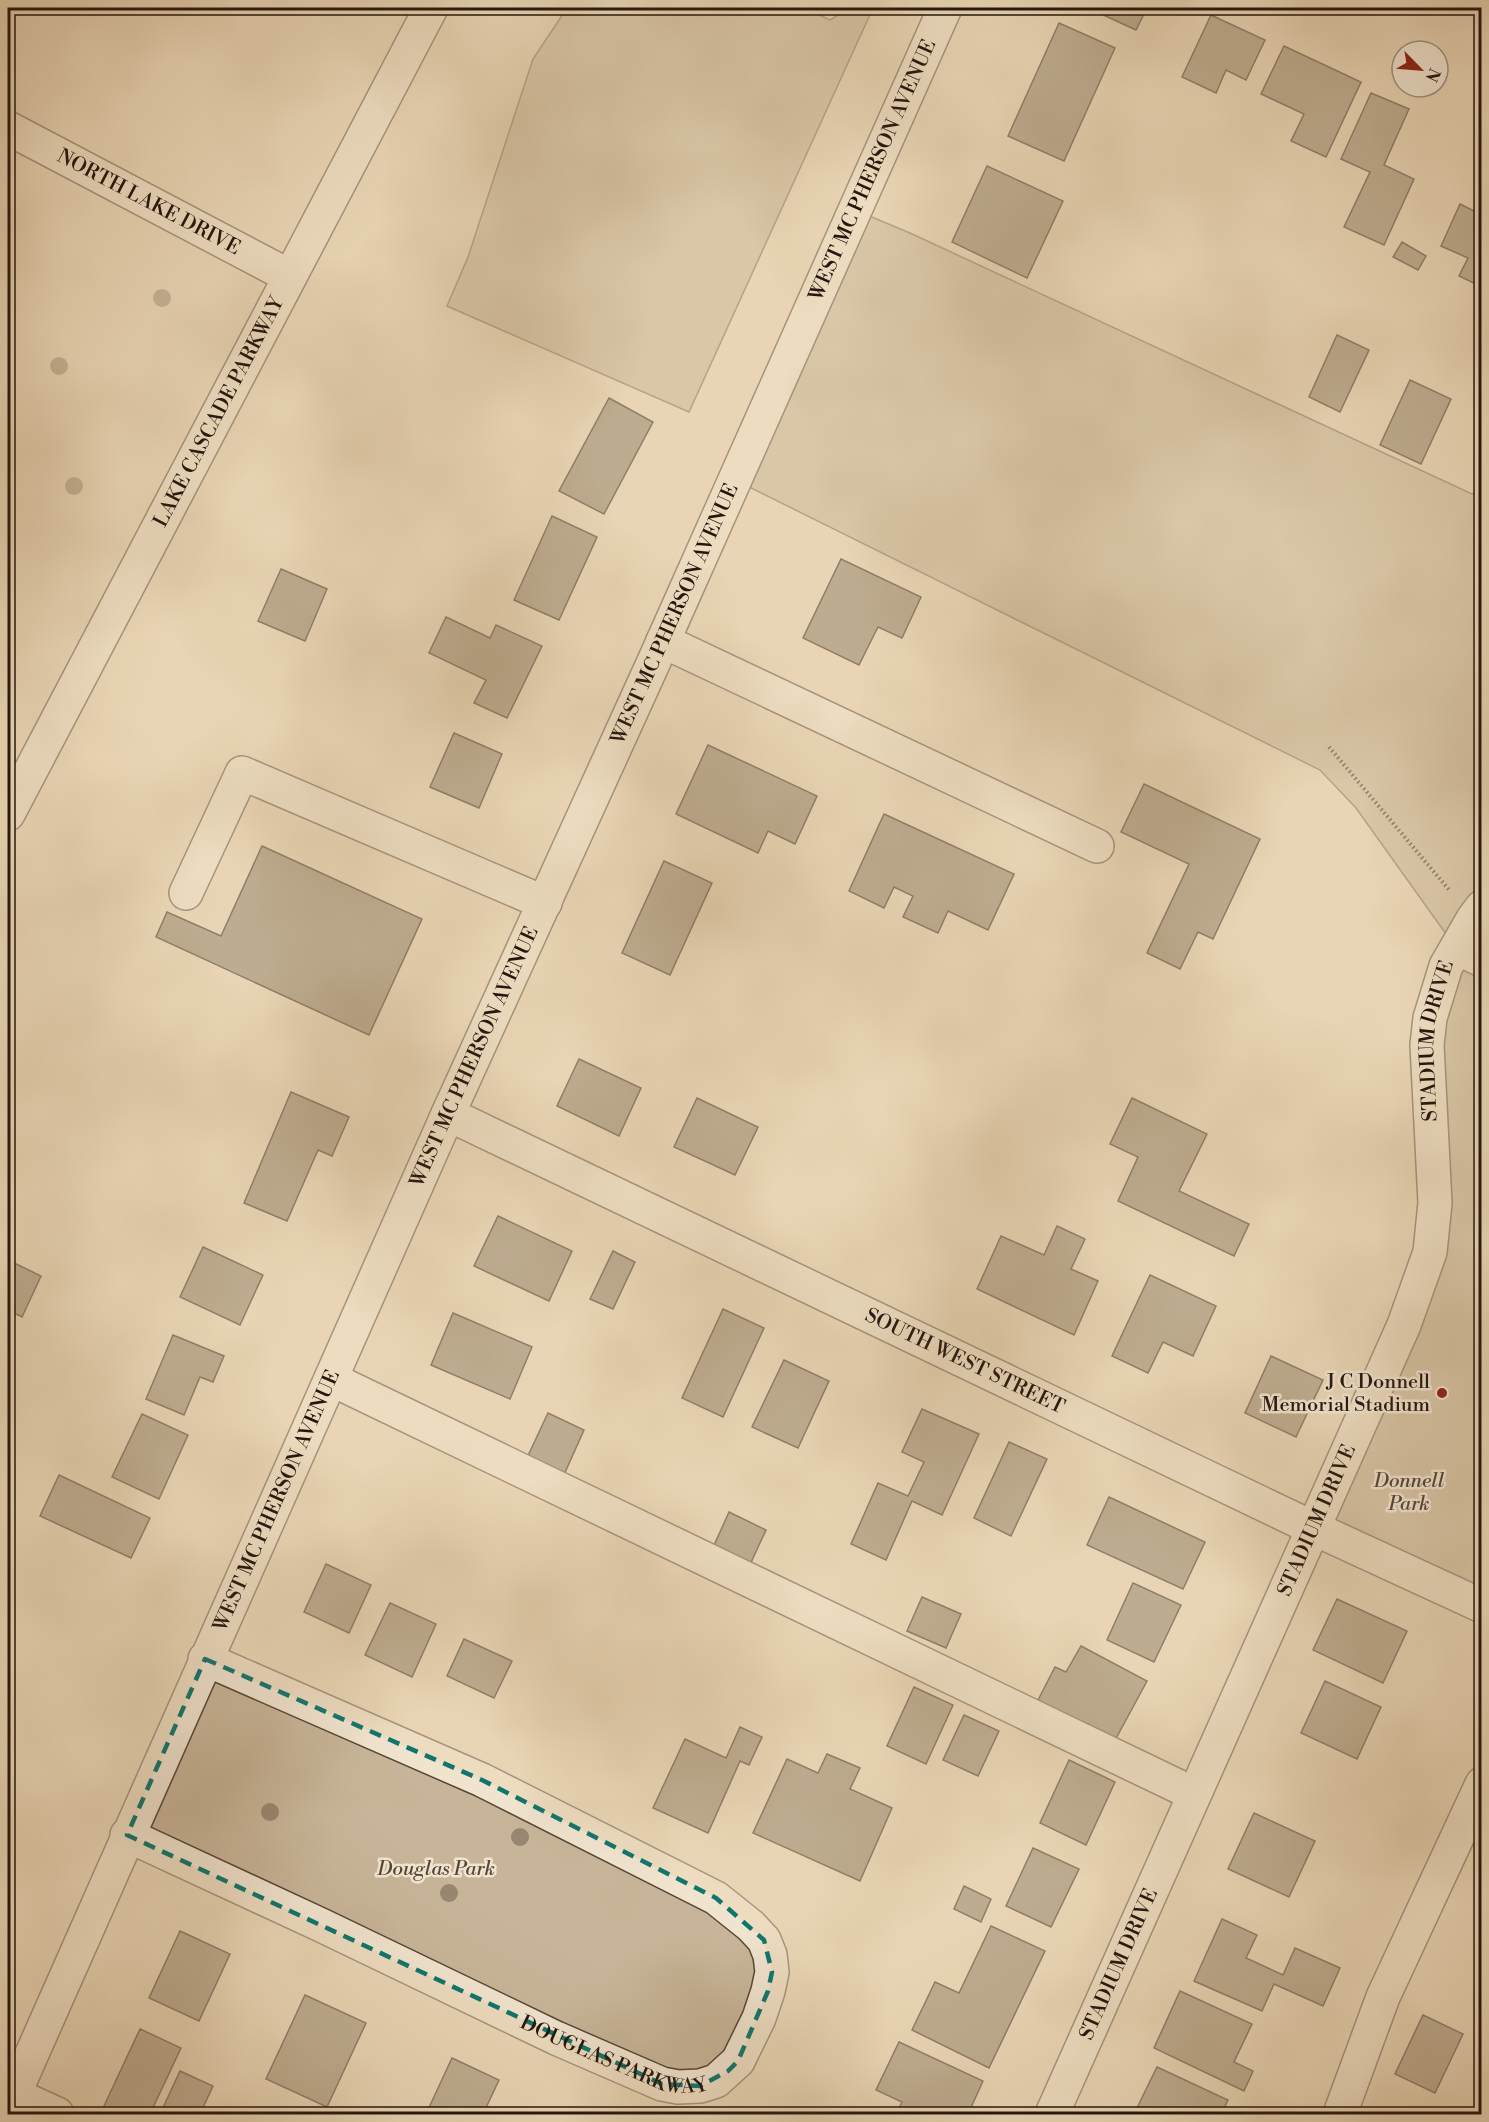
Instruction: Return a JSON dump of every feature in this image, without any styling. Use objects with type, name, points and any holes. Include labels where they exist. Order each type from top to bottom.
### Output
[{"type":"street","name":"LAKE CASCADE PARKWAY","points":[[8,814],[431,8]]},
{"type":"street","name":"WEST MC PHERSON AVENUE","points":[[10,2101],[448,1114],[663,641],[945,8]]},
{"type":"street","name":"NORTH LAKE DRIVE","points":[[8,128],[289,276]]},
{"type":"street","points":[[663,641],[1096,846]]},
{"type":"street","points":[[186,893],[242,773],[545,903]]},
{"type":"street","name":"STADIUM DRIVE","points":[[1052,2115],[1404,1325],[1430,1252],[1435,1203],[1427,1045],[1430,1017],[1446,966],[1469,954],[1477,913]]},
{"type":"street","name":"SOUTH WEST STREET","points":[[448,1114],[1313,1528],[1482,1606]]},
{"type":"street","points":[[331,1379],[1194,1794]]},
{"type":"street","name":"DOUGLAS PARKWAY","points":[[127,1835],[321,1924],[556,2038],[662,2084],[700,2086],[716,2080],[738,2061],[759,2018],[772,1972],[770,1955],[764,1940],[751,1926],[716,1898],[482,1780],[205,1659]]},
{"type":"street","points":[[1340,2115],[1383,1997],[1482,1784]]},
{"type":"street","points":[[10,2101],[57,2115]]},
{"type":"path","points":[[1329,747],[1477,913]]},
{"type":"highlighted area","points":[[205,1659],[482,1780],[716,1898],[764,1940],[772,1972],[768,1991],[738,2061],[728,2071],[700,2086],[662,2084],[127,1835]]},
{"type":"green space","points":[[567,8],[804,8],[830,20],[850,8],[873,8],[689,412],[447,306],[468,257],[533,59]]},
{"type":"green space","name":"Donnell Park","points":[[855,210],[910,233],[1472,494],[1481,492],[1481,1608],[1313,1528],[1430,1252],[1427,1045],[1456,948],[1356,808],[1320,770],[735,480]]},
{"type":"green space","name":"Douglas Park","points":[[205,1659],[751,1926],[768,1991],[700,2086],[127,1835]]},
{"type":"building","points":[[1088,8],[1147,8],[1136,30]]},
{"type":"building","points":[[1211,15],[1265,40],[1246,80],[1226,70],[1216,93],[1182,77]]},
{"type":"building","points":[[1059,23],[1115,48],[1064,161],[1008,136]]},
{"type":"building","points":[[1284,46],[1361,82],[1326,157],[1291,141],[1304,114],[1261,94]]},
{"type":"building","points":[[1371,93],[1409,109],[1384,165],[1414,179],[1384,245],[1344,227],[1370,172],[1341,159]]},
{"type":"building","points":[[987,166],[1063,201],[1027,278],[952,242]]},
{"type":"building","points":[[1460,204],[1482,215],[1482,287],[1459,276],[1468,258],[1441,246]]},
{"type":"building","points":[[1402,242],[1426,256],[1418,270],[1393,257]]},
{"type":"building","points":[[1337,335],[1369,350],[1340,412],[1309,397]]},
{"type":"building","points":[[1410,380],[1451,399],[1421,464],[1380,445]]},
{"type":"building","points":[[609,398],[653,422],[604,514],[559,491]]},
{"type":"building","points":[[552,516],[597,537],[559,620],[514,600]]},
{"type":"building","points":[[841,559],[921,597],[902,638],[878,627],[859,665],[803,638]]},
{"type":"building","points":[[281,569],[327,589],[305,641],[258,621]]},
{"type":"building","points":[[446,617],[490,638],[496,625],[542,646],[507,718],[474,703],[486,680],[429,653]]},
{"type":"building","points":[[454,733],[502,754],[479,808],[430,787]]},
{"type":"building","points":[[708,745],[817,796],[795,844],[768,831],[758,853],[676,814]]},
{"type":"building","points":[[1144,784],[1260,839],[1213,939],[1198,932],[1180,969],[1147,953],[1189,864],[1121,832]]},
{"type":"building","points":[[884,814],[1014,874],[988,930],[948,911],[938,933],[903,917],[913,896],[894,887],[884,908],[849,891]]},
{"type":"building","points":[[262,846],[422,919],[369,1035],[156,937],[167,912],[221,936]]},
{"type":"building","points":[[664,861],[712,883],[670,975],[622,953]]},
{"type":"building","points":[[579,1059],[641,1088],[619,1136],[557,1106]]},
{"type":"building","points":[[291,1092],[349,1117],[332,1156],[318,1150],[287,1221],[244,1203]]},
{"type":"building","points":[[697,1098],[758,1127],[735,1175],[674,1147]]},
{"type":"building","points":[[1132,1098],[1207,1134],[1179,1191],[1249,1224],[1234,1256],[1118,1201],[1138,1157],[1110,1144]]},
{"type":"building","points":[[498,1216],[572,1251],[549,1301],[474,1266]]},
{"type":"building","points":[[1057,1226],[1085,1239],[1071,1269],[1098,1281],[1074,1335],[977,1289],[1001,1236],[1044,1255]]},
{"type":"building","points":[[203,1247],[263,1275],[240,1325],[180,1297]]},
{"type":"building","points":[[613,1251],[635,1262],[613,1309],[590,1299]]},
{"type":"building","points":[[8,1260],[41,1276],[22,1317],[8,1310]]},
{"type":"building","points":[[1150,1275],[1216,1306],[1193,1356],[1163,1342],[1148,1373],[1112,1356]]},
{"type":"building","points":[[723,1309],[764,1328],[723,1417],[682,1398]]},
{"type":"building","points":[[453,1313],[532,1347],[510,1399],[431,1365]]},
{"type":"building","points":[[173,1335],[224,1356],[213,1382],[200,1377],[184,1415],[146,1399]]},
{"type":"building","points":[[1271,1356],[1323,1380],[1296,1437],[1245,1413]]},
{"type":"building","points":[[784,1360],[829,1381],[798,1448],[752,1427]]},
{"type":"building","points":[[922,1409],[979,1434],[942,1515],[912,1501],[886,1560],[851,1544],[878,1483],[908,1496],[924,1462],[902,1452]]},
{"type":"building","points":[[548,1413],[584,1430],[563,1477],[526,1460]]},
{"type":"building","points":[[142,1414],[188,1435],[159,1499],[112,1477]]},
{"type":"building","points":[[1009,1442],[1047,1459],[1011,1536],[974,1518]]},
{"type":"building","points":[[59,1475],[150,1518],[131,1558],[40,1516]]},
{"type":"building","points":[[1109,1497],[1205,1542],[1183,1589],[1087,1545]]},
{"type":"building","points":[[729,1512],[766,1530],[748,1569],[711,1552]]},
{"type":"building","points":[[326,1564],[371,1585],[349,1633],[304,1612]]},
{"type":"building","points":[[1133,1583],[1181,1605],[1154,1662],[1107,1640]]},
{"type":"building","points":[[922,1597],[961,1614],[946,1648],[907,1631]]},
{"type":"building","points":[[1337,1599],[1407,1631],[1383,1683],[1313,1650]]},
{"type":"building","points":[[390,1603],[436,1624],[412,1677],[365,1655]]},
{"type":"building","points":[[464,1639],[512,1661],[494,1698],[447,1676]]},
{"type":"building","points":[[1081,1646],[1147,1681],[1113,1744],[1036,1704],[1055,1667],[1066,1672]]},
{"type":"building","points":[[1325,1681],[1381,1707],[1357,1759],[1301,1733]]},
{"type":"building","points":[[914,1687],[953,1705],[926,1764],[887,1746]]},
{"type":"building","points":[[964,1715],[999,1731],[978,1776],[943,1760]]},
{"type":"building","points":[[740,1727],[762,1737],[749,1765],[740,1761],[708,1833],[653,1808],[685,1739],[726,1758]]},
{"type":"building","points":[[827,1754],[860,1768],[850,1789],[892,1808],[860,1881],[753,1833],[787,1759],[818,1773]]},
{"type":"building","points":[[1069,1760],[1115,1782],[1086,1845],[1040,1823]]},
{"type":"building","points":[[1254,1813],[1315,1841],[1289,1897],[1228,1869]]},
{"type":"building","points":[[1033,1848],[1079,1869],[1051,1927],[1006,1906]]},
{"type":"building","points":[[964,1886],[991,1899],[981,1922],[954,1909]]},
{"type":"building","points":[[1222,1919],[1257,1935],[1246,1958],[1283,1975],[1295,1948],[1340,1968],[1323,2006],[1274,1984],[1262,2011],[1194,1981]]},
{"type":"building","points":[[991,1926],[1045,1951],[989,2068],[912,2030],[935,1982],[959,1993]]},
{"type":"building","points":[[180,1931],[230,1954],[199,2021],[149,1998]]},
{"type":"building","points":[[1180,1991],[1252,2024],[1234,2062],[1253,2071],[1244,2091],[1154,2048]]},
{"type":"building","points":[[305,1995],[366,2023],[327,2107],[266,2079]]},
{"type":"building","points":[[1423,2015],[1463,2034],[1435,2093],[1395,2074]]},
{"type":"building","points":[[140,2029],[181,2048],[150,2114],[117,2114],[103,2108]]},
{"type":"building","points":[[899,2042],[983,2081],[968,2114],[896,2114],[902,2102],[876,2090]]},
{"type":"building","points":[[452,2058],[499,2080],[483,2114],[426,2114]]},
{"type":"building","points":[[1157,2067],[1228,2100],[1221,2114],[1134,2114]]},
{"type":"building","points":[[180,2071],[213,2086],[200,2114],[160,2114]]},
{"type":"building","points":[[1256,2109],[1267,2114],[1253,2114]]},
{"type":"place","name":"J C Donnell Memorial Stadium","points":[[1442,1393]]}]
